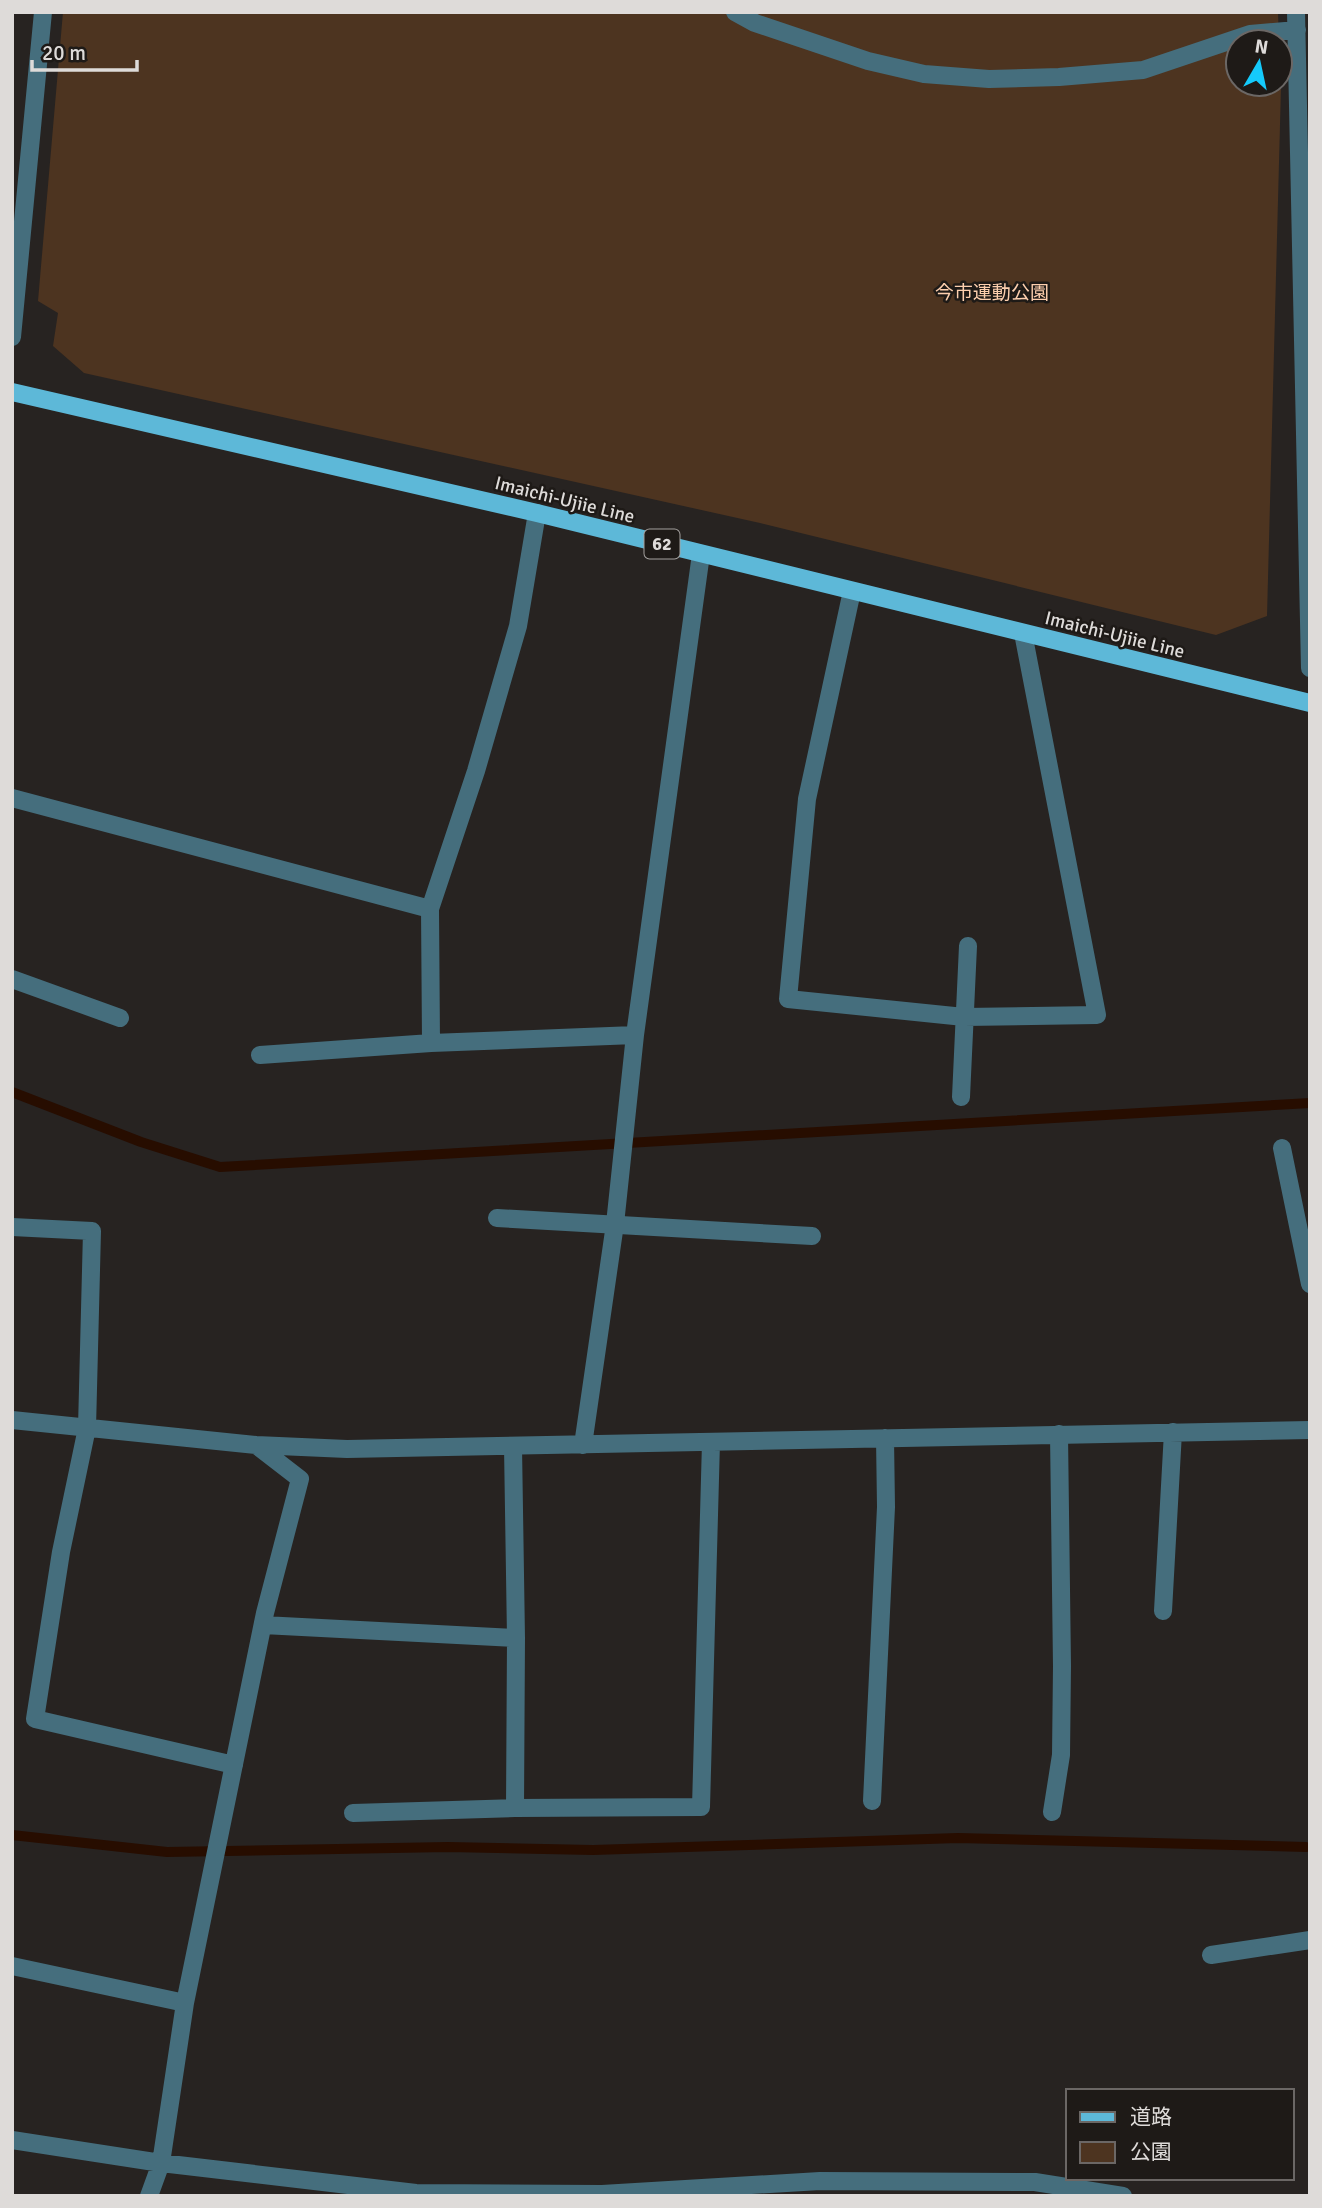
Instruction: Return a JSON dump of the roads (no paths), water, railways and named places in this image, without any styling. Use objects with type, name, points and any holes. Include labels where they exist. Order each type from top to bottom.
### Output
[{"type":"main road","name":"Imaichi-Ujiie Line","points":[[12,392],[537,513],[1310,703]]},
{"type":"street","points":[[12,337],[43,12]]},
{"type":"street","points":[[736,12],[755,23],[868,61],[924,74],[989,79],[1143,70],[1296,21],[1310,668]]},
{"type":"street","points":[[430,1043],[430,909],[476,771],[519,626],[537,513]]},
{"type":"street","points":[[583,1445],[615,1224],[635,1035],[701,554]]},
{"type":"street","points":[[852,591],[807,799],[788,999],[964,1017],[1097,1015],[1023,633]]},
{"type":"street","points":[[12,799],[430,909]]},
{"type":"street","points":[[961,1097],[968,946]]},
{"type":"street","points":[[12,979],[120,1017]]},
{"type":"street","points":[[260,1055],[430,1043],[635,1035]]},
{"type":"street","points":[[1282,1148],[1310,1284]]},
{"type":"street","points":[[497,1218],[812,1236]]},
{"type":"street","points":[[12,1227],[92,1231],[87,1428],[61,1552],[35,1719],[233,1765]]},
{"type":"street","points":[[12,1420],[256,1445],[347,1449],[1310,1430]]},
{"type":"street","points":[[1163,1611],[1173,1432]]},
{"type":"street","points":[[1052,1812],[1061,1755],[1059,1434]]},
{"type":"street","points":[[873,1801],[886,1507],[885,1438]]},
{"type":"street","points":[[353,1813],[515,1808],[701,1807],[711,1442]]},
{"type":"street","points":[[149,2196],[161,2163],[185,2003],[233,1765],[263,1626],[300,1479],[256,1445]]},
{"type":"street","points":[[513,1446],[515,1808]]},
{"type":"street","points":[[263,1626],[516,1639]]},
{"type":"street","points":[[1211,1955],[1310,1940]]},
{"type":"street","points":[[12,1966],[185,2003]]},
{"type":"street","points":[[12,2140],[161,2163],[416,2193],[602,2194],[820,2181],[995,2181],[1035,2182],[1123,2196]]},
{"type":"waterway","points":[[12,1092],[141,1142],[220,1167],[1310,1103]]},
{"type":"waterway","points":[[12,1835],[167,1852],[448,1847],[593,1850],[958,1838],[1306,1847]]},
{"type":"park label","name":"今市運動公園","points":[[992,292]]}]
